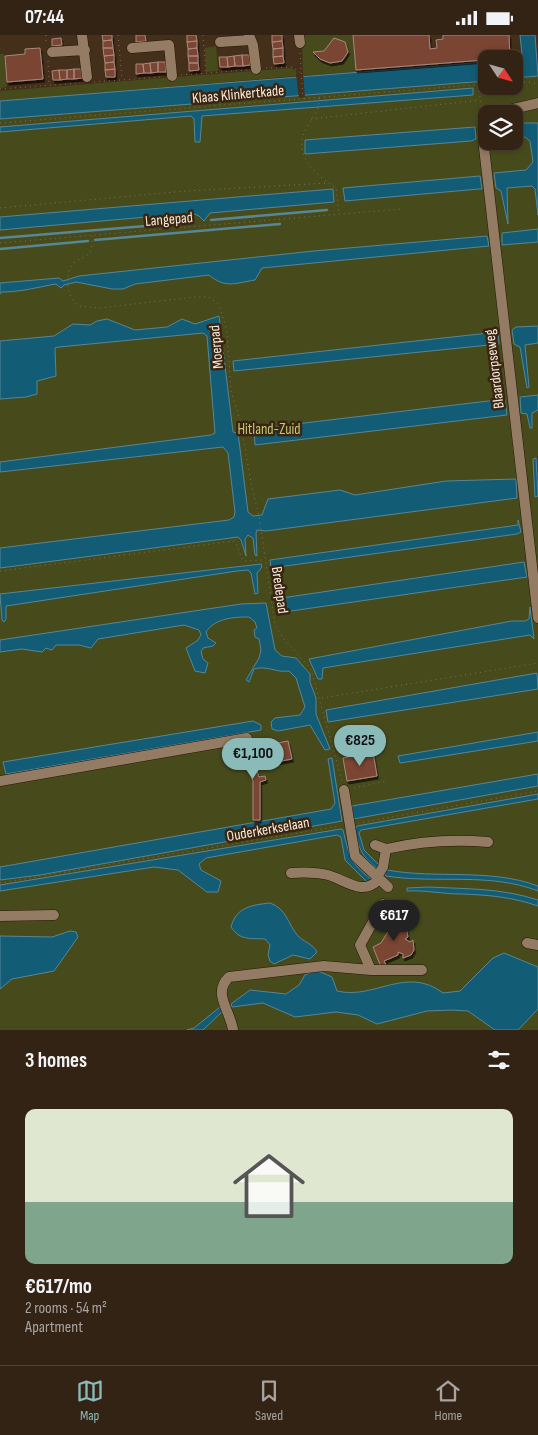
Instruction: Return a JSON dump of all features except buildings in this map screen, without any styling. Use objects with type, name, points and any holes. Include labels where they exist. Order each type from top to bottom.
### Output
[{"type":"street","points":[[82,35],[88,77]]},
{"type":"street","points":[[220,42],[250,38],[256,69]]},
{"type":"street","points":[[132,48],[165,40],[170,45],[172,76]]},
{"type":"street","points":[[52,52],[85,50]]},
{"type":"street","points":[[524,108],[538,103]]},
{"type":"street","points":[[524,108],[538,111]]},
{"type":"street","name":"Blaardorpseweg","points":[[484,150],[538,618]]},
{"type":"street","points":[[0,781],[246,738]]},
{"type":"street","points":[[344,790],[356,856],[388,887]]},
{"type":"street","points":[[374,845],[386,849],[408,844],[455,839],[488,843]]},
{"type":"street","points":[[291,873],[314,872],[361,888],[374,885],[384,867],[386,849]]},
{"type":"street","points":[[371,970],[360,945],[383,904]]},
{"type":"street","points":[[0,916],[54,915]]},
{"type":"street","points":[[232,1030],[220,992],[222,983],[230,977],[278,969],[324,966],[371,970],[422,970]]},
{"type":"path","points":[[118,35],[122,80]]},
{"type":"path","points":[[203,35],[206,73]]},
{"type":"path","points":[[300,39],[303,99]]},
{"type":"path","points":[[0,89],[292,67],[301,73]]},
{"type":"path","points":[[523,82],[538,84]]},
{"type":"path","name":"Klaas Klinkertkade","points":[[0,123],[478,85]]},
{"type":"path","points":[[479,95],[482,105]]},
{"type":"path","points":[[319,98],[320,109],[311,119],[302,136],[301,152],[309,165],[336,188],[339,215]]},
{"type":"path","points":[[311,119],[480,100]]},
{"type":"path","points":[[0,209],[186,191],[328,183]]},
{"type":"path","name":"Langepad","points":[[0,243],[402,209]]},
{"type":"path","name":"Moerpad","points":[[92,236],[91,250],[88,255],[72,264],[68,279],[72,299],[84,308],[113,307],[196,297],[209,297],[219,305],[227,331],[230,391],[240,420],[259,516],[265,560]]},
{"type":"path","name":"Bredepad","points":[[0,571],[234,541],[238,544],[240,558],[244,561],[265,560],[275,625],[311,669],[320,698],[324,721],[337,757],[344,790]]},
{"type":"path","points":[[320,698],[326,699],[538,663]]},
{"type":"path","points":[[344,790],[387,781]]},
{"type":"path","name":"Ouderkerkselaan","points":[[0,883],[349,825],[538,791]]},
{"type":"green space","points":[[302,35],[353,35],[356,72],[303,76]]},
{"type":"green space","points":[[216,46],[218,71],[206,72],[205,48]]},
{"type":"green space","points":[[0,54],[4,54],[7,87],[0,88]]},
{"type":"green space","points":[[291,68],[296,71],[297,76],[0,101],[0,91]]},
{"type":"green space","name":"Hitland-Zuid","points":[[538,71],[538,1030],[0,1030],[0,114],[478,77],[478,95],[523,95],[523,72]]},
{"type":"water","points":[[520,35],[535,35],[538,76],[523,77]]},
{"type":"water","points":[[478,63],[478,82],[0,119],[0,101]]},
{"type":"water","points":[[473,88],[473,95],[202,116],[200,142],[195,142],[194,119],[191,116],[0,132],[0,127]]},
{"type":"water","points":[[523,123],[538,123],[538,215],[535,189],[532,186],[507,188],[508,224],[501,191],[496,188],[494,173],[526,170],[533,162],[530,141],[523,137]]},
{"type":"water","points":[[475,127],[476,139],[471,141],[305,154],[305,140]]},
{"type":"water","points":[[480,176],[482,189],[345,201],[343,188]]},
{"type":"water","points":[[333,189],[334,202],[210,213],[204,221],[192,213],[0,230],[0,217]]},
{"type":"water","points":[[538,229],[538,242],[502,245],[502,233]]},
{"type":"water","points":[[487,236],[489,246],[262,268],[255,280],[231,284],[221,282],[209,275],[135,284],[123,289],[112,289],[76,282],[64,285],[61,288],[56,284],[2,292],[0,294],[0,283],[59,278],[63,281],[79,276],[314,251]]},
{"type":"water","points":[[219,316],[233,432],[238,433],[248,512],[253,516],[262,515],[268,499],[340,490],[355,495],[446,481],[516,479],[517,498],[266,531],[257,530],[257,556],[255,555],[253,538],[248,535],[245,539],[246,556],[241,540],[238,537],[0,568],[0,548],[229,520],[234,517],[235,512],[228,453],[223,447],[0,472],[0,462],[215,433],[207,336],[203,333],[55,348],[56,376],[37,381],[37,394],[0,399],[0,341],[54,336],[73,324],[90,325],[107,319],[135,330],[167,327],[182,319],[195,324]]},
{"type":"water","points":[[538,326],[538,343],[525,345],[529,387],[527,388],[520,347],[514,344],[512,330],[516,327]]},
{"type":"water","points":[[498,332],[499,344],[234,371],[233,361]]},
{"type":"water","points":[[538,395],[538,410],[532,413],[532,428],[530,428],[527,414],[521,413],[520,397]]},
{"type":"water","points":[[505,399],[507,415],[255,445],[254,429]]},
{"type":"water","points":[[536,458],[538,496],[535,497],[533,459]]},
{"type":"water","points":[[518,520],[521,532],[517,534],[271,568],[270,560],[518,525]]},
{"type":"water","points":[[524,562],[527,577],[277,613],[275,599]]},
{"type":"water","points":[[261,564],[262,567],[257,573],[258,593],[255,594],[251,573],[248,570],[237,571],[6,606],[6,619],[4,622],[2,620],[0,594]]},
{"type":"water","points":[[266,603],[275,650],[282,656],[296,658],[310,674],[310,682],[316,698],[316,714],[330,749],[325,750],[310,725],[278,731],[272,729],[271,722],[275,718],[300,715],[305,707],[296,678],[289,671],[258,668],[254,669],[249,682],[246,680],[259,658],[261,650],[259,639],[255,637],[254,630],[257,628],[255,622],[249,617],[220,621],[206,632],[208,638],[216,643],[213,646],[203,648],[201,652],[203,659],[208,663],[205,673],[195,671],[186,648],[198,640],[201,635],[199,630],[184,625],[98,639],[91,648],[79,645],[56,645],[52,650],[46,648],[42,652],[22,649],[0,652],[0,640],[241,604]]},
{"type":"water","points":[[530,607],[534,639],[530,635],[323,668],[322,679],[318,679],[309,659],[512,621],[525,621],[529,619]]},
{"type":"water","points":[[537,673],[538,689],[328,722],[326,710]]},
{"type":"water","points":[[253,721],[261,725],[261,730],[6,774],[3,762]]},
{"type":"water","points":[[538,732],[538,741],[400,763],[398,756]]},
{"type":"water","points":[[332,758],[342,821],[40,875],[0,880],[0,867],[331,809],[335,803],[328,759]]},
{"type":"water","points":[[538,774],[538,786],[353,819],[352,806]]},
{"type":"water","points":[[538,794],[538,799],[361,830],[359,833],[364,850],[380,866],[378,869],[364,856],[355,829],[357,826]]},
{"type":"water","points":[[343,830],[351,858],[371,879],[369,884],[345,860],[341,837],[337,835],[206,858],[199,864],[201,870],[221,881],[218,892],[207,892],[178,870],[154,867],[0,891],[0,885]]},
{"type":"water","points":[[387,870],[406,873],[501,877],[538,886],[538,891],[520,885],[482,880],[386,876],[384,873]]},
{"type":"water","points":[[429,887],[511,893],[538,900],[538,906],[519,900],[491,896],[407,891],[407,888]]},
{"type":"water","points":[[270,903],[280,909],[298,936],[315,949],[317,952],[310,959],[293,955],[274,964],[270,961],[268,955],[270,945],[265,939],[242,937],[231,927],[233,920],[241,911],[251,906]]},
{"type":"water","points":[[70,931],[76,932],[78,937],[54,971],[12,979],[0,989],[0,936],[52,937]]},
{"type":"water","points":[[504,953],[538,967],[538,1009],[518,1030],[495,1030],[468,1011],[427,1011],[377,1024],[358,1015],[336,1012],[295,1017],[263,1003],[232,1007],[231,1004],[250,990],[286,994],[299,985],[305,975],[316,970],[332,977],[337,991],[351,993],[403,982],[416,982],[429,985],[443,993],[460,991],[493,958]]},
{"type":"water","points":[[220,1007],[223,1011],[203,1030],[187,1030],[194,1028]]},
{"type":"pier","points":[[303,73],[305,97],[299,98],[296,74]]},
{"type":"waterway","points":[[211,220],[327,210]]},
{"type":"waterway","points":[[0,238],[194,222]]},
{"type":"waterway","points":[[95,240],[280,224]]},
{"type":"waterway","points":[[0,249],[88,241]]}]
